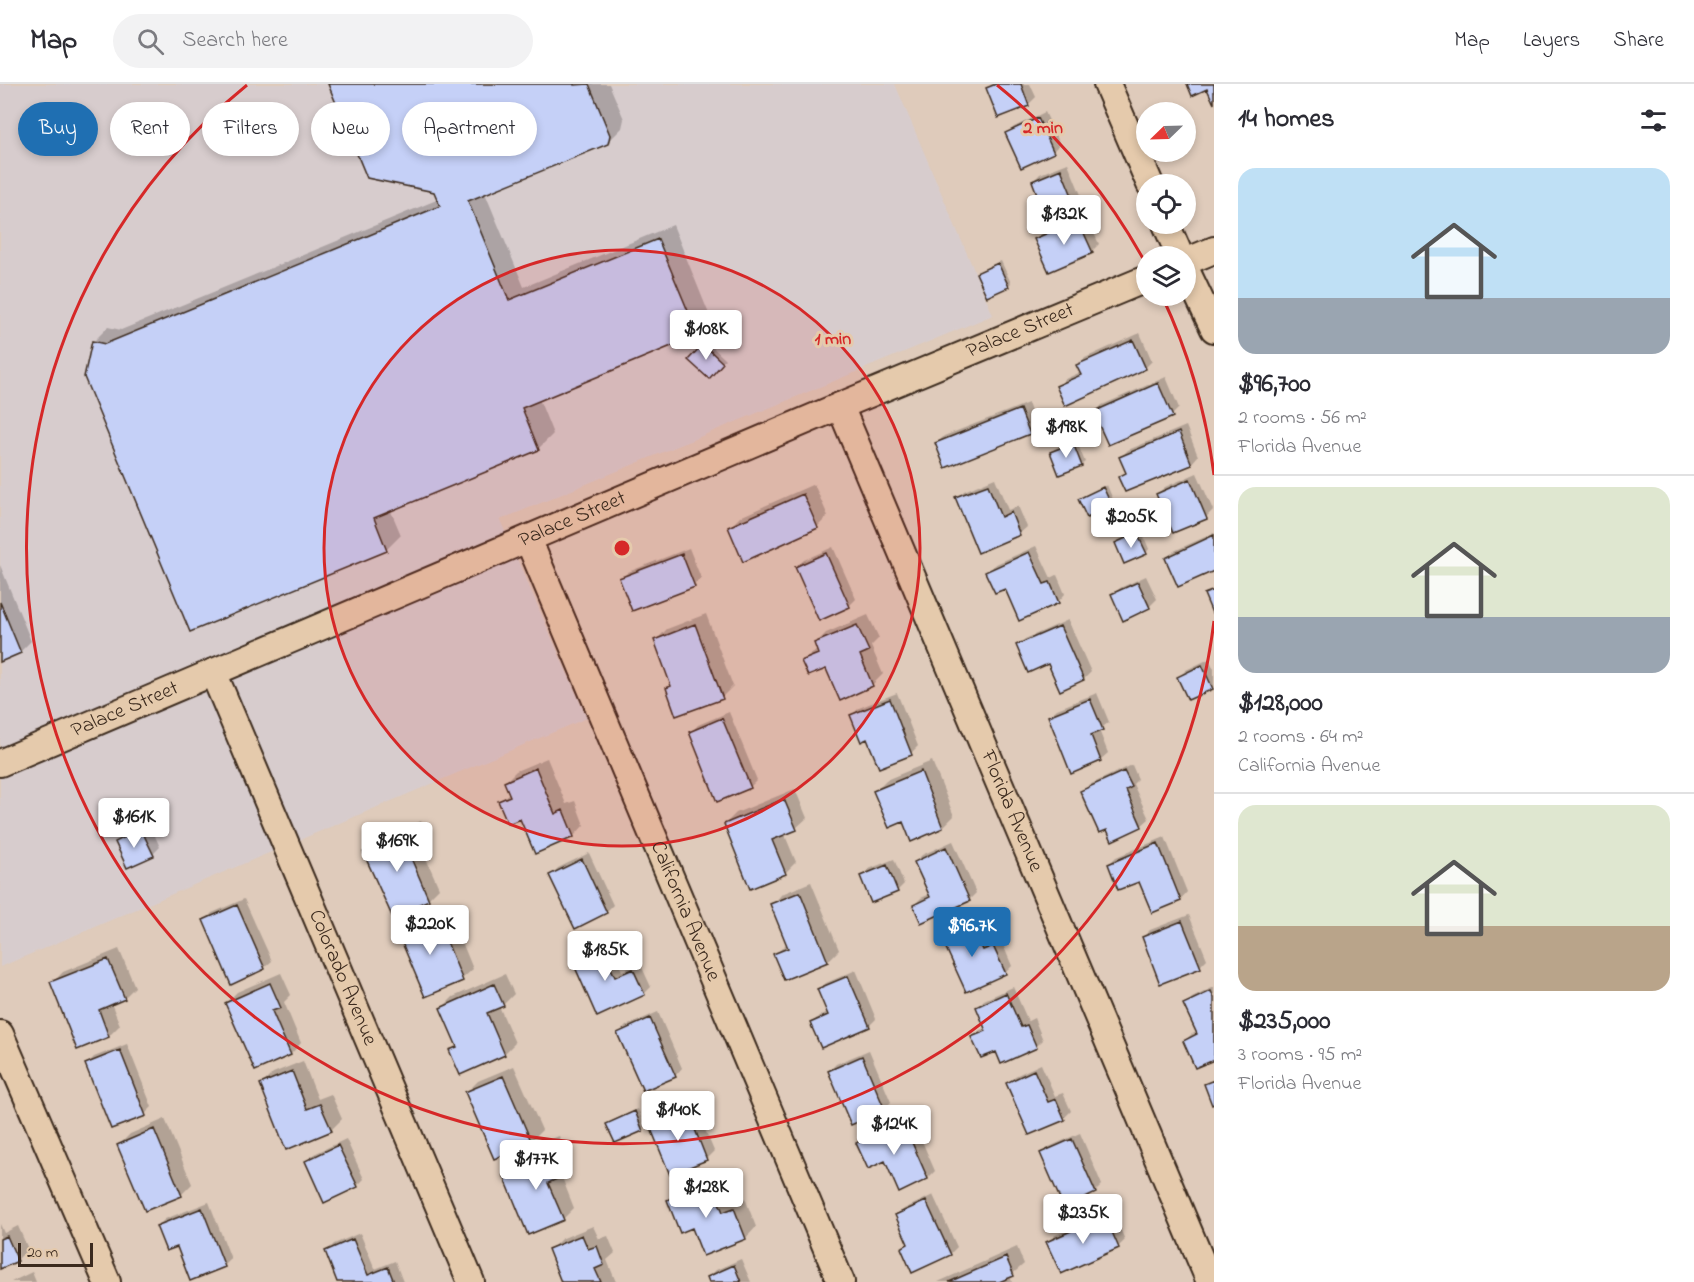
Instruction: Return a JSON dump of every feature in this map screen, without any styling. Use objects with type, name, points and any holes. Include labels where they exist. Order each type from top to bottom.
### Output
[{"type":"street","points":[[1107,84],[1146,174]]},
{"type":"street","points":[[1196,257],[1214,250]]},
{"type":"street","name":"Palace Street","points":[[0,763],[840,406],[1136,283]]},
{"type":"street","points":[[1196,291],[1214,329]]},
{"type":"street","name":"Florida Avenue","points":[[840,406],[1210,1282]]},
{"type":"street","name":"California Avenue","points":[[528,539],[841,1282]]},
{"type":"street","name":"Colorado Avenue","points":[[213,672],[471,1282]]},
{"type":"street","points":[[0,1034],[107,1282]]},
{"type":"shaded area","points":[[0,84],[895,84],[993,315],[500,520],[587,718],[0,967]]},
{"type":"building","points":[[328,84],[589,84],[610,135],[608,144],[468,201],[509,300],[658,239],[698,335],[522,408],[539,450],[374,518],[387,551],[190,632],[84,377],[92,341],[105,344],[440,206],[434,192],[367,178],[358,156],[390,156],[390,102],[335,102]]},
{"type":"building","points":[[996,84],[1021,84],[1029,106],[998,118],[986,88]]},
{"type":"building","points":[[1187,84],[1214,84],[1214,104],[1207,89],[1192,96]]},
{"type":"building","points":[[1038,118],[1054,153],[1021,168],[1005,133]]},
{"type":"building","points":[[1061,169],[1075,203],[1045,215],[1032,181]]},
{"type":"building","points":[[1078,220],[1093,253],[1049,272],[1034,239]]},
{"type":"building","points":[[998,263],[1009,287],[987,297],[976,273]]},
{"type":"building","points":[[1133,340],[1146,369],[1065,406],[1056,386],[1081,375],[1076,365]]},
{"type":"building","points":[[703,344],[723,363],[709,379],[688,360]]},
{"type":"building","points":[[1158,383],[1173,417],[1108,445],[1093,412]]},
{"type":"building","points":[[1020,409],[1030,434],[945,468],[935,443]]},
{"type":"building","points":[[1179,432],[1192,465],[1125,492],[1118,477],[1126,473],[1119,457]]},
{"type":"building","points":[[1073,443],[1082,466],[1059,475],[1050,452]]},
{"type":"building","points":[[1190,479],[1207,519],[1173,533],[1156,494]]},
{"type":"building","points":[[988,485],[1001,517],[1011,512],[1020,535],[978,553],[955,497]]},
{"type":"building","points":[[1103,487],[1112,506],[1087,518],[1078,499]]},
{"type":"building","points":[[803,494],[818,528],[743,562],[728,527]]},
{"type":"building","points":[[1137,533],[1147,554],[1124,564],[1115,543]]},
{"type":"building","points":[[1214,535],[1214,571],[1178,587],[1165,558]]},
{"type":"building","points":[[1029,552],[1044,584],[1050,582],[1059,603],[1019,621],[1005,589],[995,593],[985,572]]},
{"type":"building","points":[[826,553],[850,607],[819,621],[795,567]]},
{"type":"building","points":[[682,554],[695,587],[632,611],[619,578]]},
{"type":"building","points":[[1138,582],[1150,608],[1123,621],[1111,594]]},
{"type":"building","points":[[1214,590],[1214,612],[1212,613],[1204,594]]},
{"type":"building","points":[[0,602],[21,653],[0,662]]},
{"type":"building","points":[[695,624],[723,699],[676,716],[666,688],[671,686],[654,640]]},
{"type":"building","points":[[857,625],[869,651],[860,655],[873,686],[840,701],[826,669],[808,676],[801,661],[818,654],[814,643]]},
{"type":"building","points":[[1060,626],[1084,680],[1060,691],[1048,664],[1028,673],[1016,645]]},
{"type":"building","points":[[1202,665],[1213,689],[1188,700],[1177,677]]},
{"type":"building","points":[[890,699],[912,755],[879,768],[867,739],[861,742],[850,715]]},
{"type":"building","points":[[1090,699],[1103,730],[1091,735],[1101,761],[1071,774],[1048,716]]},
{"type":"building","points":[[722,718],[751,788],[717,802],[689,732]]},
{"type":"building","points":[[536,768],[555,814],[563,810],[574,837],[535,854],[520,819],[508,824],[498,801],[510,796],[504,782]]},
{"type":"building","points":[[921,771],[943,828],[911,842],[903,822],[889,828],[873,791]]},
{"type":"building","points":[[1124,771],[1132,787],[1126,790],[1142,827],[1112,841],[1107,830],[1099,833],[1080,791]]},
{"type":"building","points":[[784,799],[797,830],[772,840],[786,874],[750,889],[724,824]]},
{"type":"building","points":[[141,829],[154,856],[127,868],[115,842]]},
{"type":"building","points":[[409,831],[420,854],[411,858],[429,900],[392,916],[363,852]]},
{"type":"building","points":[[1158,843],[1181,901],[1152,913],[1139,882],[1118,890],[1108,864]]},
{"type":"building","points":[[946,847],[970,901],[921,923],[913,905],[930,897],[914,862]]},
{"type":"building","points":[[582,859],[607,913],[575,929],[549,875]]},
{"type":"building","points":[[887,865],[898,892],[871,903],[860,876]]},
{"type":"building","points":[[800,892],[828,962],[784,980],[773,954],[788,948],[770,904]]},
{"type":"building","points":[[237,905],[265,969],[231,985],[203,920]]},
{"type":"building","points":[[436,915],[463,981],[425,997],[397,931]]},
{"type":"building","points":[[1182,921],[1201,968],[1160,984],[1142,937]]},
{"type":"building","points":[[970,922],[983,950],[993,946],[1006,974],[966,992],[940,935]]},
{"type":"building","points":[[600,944],[615,977],[633,969],[645,995],[597,1017],[571,958]]},
{"type":"building","points":[[108,959],[125,999],[99,1010],[109,1037],[77,1050],[50,982]]},
{"type":"building","points":[[848,976],[870,1027],[821,1048],[810,1023],[828,1015],[817,989]]},
{"type":"building","points":[[270,983],[281,1008],[272,1011],[291,1055],[255,1071],[225,1003]]},
{"type":"building","points":[[494,984],[504,1006],[487,1013],[505,1055],[460,1075],[449,1050],[457,1047],[440,1008]]},
{"type":"building","points":[[1211,991],[1214,998],[1214,1060],[1195,1068],[1183,1041],[1197,1034],[1183,1004]]},
{"type":"building","points":[[1006,993],[1021,1027],[1027,1025],[1037,1048],[1001,1064],[996,1052],[981,1058],[971,1037],[986,1031],[976,1007]]},
{"type":"building","points":[[650,1018],[676,1077],[643,1091],[617,1033]]},
{"type":"building","points":[[120,1050],[146,1116],[111,1129],[85,1064]]},
{"type":"building","points":[[862,1056],[885,1110],[851,1125],[828,1071]]},
{"type":"building","points":[[1034,1070],[1048,1102],[1056,1099],[1065,1120],[1029,1135],[1006,1083]]},
{"type":"building","points":[[292,1071],[307,1109],[320,1104],[332,1131],[286,1150],[260,1084]]},
{"type":"building","points":[[503,1076],[532,1143],[494,1159],[465,1092]]},
{"type":"building","points":[[1214,1080],[1214,1104],[1212,1105],[1204,1084]]},
{"type":"building","points":[[687,1109],[707,1160],[670,1175],[649,1124]]},
{"type":"building","points":[[635,1111],[643,1131],[615,1143],[606,1124]]},
{"type":"building","points":[[903,1122],[928,1179],[899,1193],[885,1161],[868,1169],[856,1143]]},
{"type":"building","points":[[154,1129],[182,1196],[145,1211],[117,1145]]},
{"type":"building","points":[[1072,1139],[1096,1193],[1064,1208],[1040,1153]]},
{"type":"building","points":[[338,1145],[358,1187],[324,1203],[305,1161]]},
{"type":"building","points":[[548,1146],[561,1177],[548,1183],[564,1220],[528,1235],[503,1174],[532,1162],[529,1154]]},
{"type":"building","points":[[710,1182],[723,1212],[734,1208],[746,1239],[703,1256],[692,1228],[680,1233],[667,1200]]},
{"type":"building","points":[[926,1201],[951,1255],[912,1273],[901,1248],[908,1244],[895,1215]]},
{"type":"building","points":[[202,1208],[225,1267],[190,1281],[177,1247],[166,1251],[156,1226]]},
{"type":"building","points":[[1105,1216],[1119,1248],[1061,1274],[1046,1242]]},
{"type":"building","points":[[582,1235],[588,1249],[597,1246],[604,1265],[595,1269],[601,1282],[561,1282],[548,1249]]},
{"type":"building","points":[[7,1236],[18,1261],[0,1269],[0,1239]]},
{"type":"building","points":[[353,1239],[368,1275],[388,1267],[394,1282],[337,1282],[325,1251]]},
{"type":"building","points":[[1006,1257],[1014,1276],[999,1282],[949,1282]]},
{"type":"building","points":[[734,1265],[741,1282],[709,1282],[707,1277]]}]
